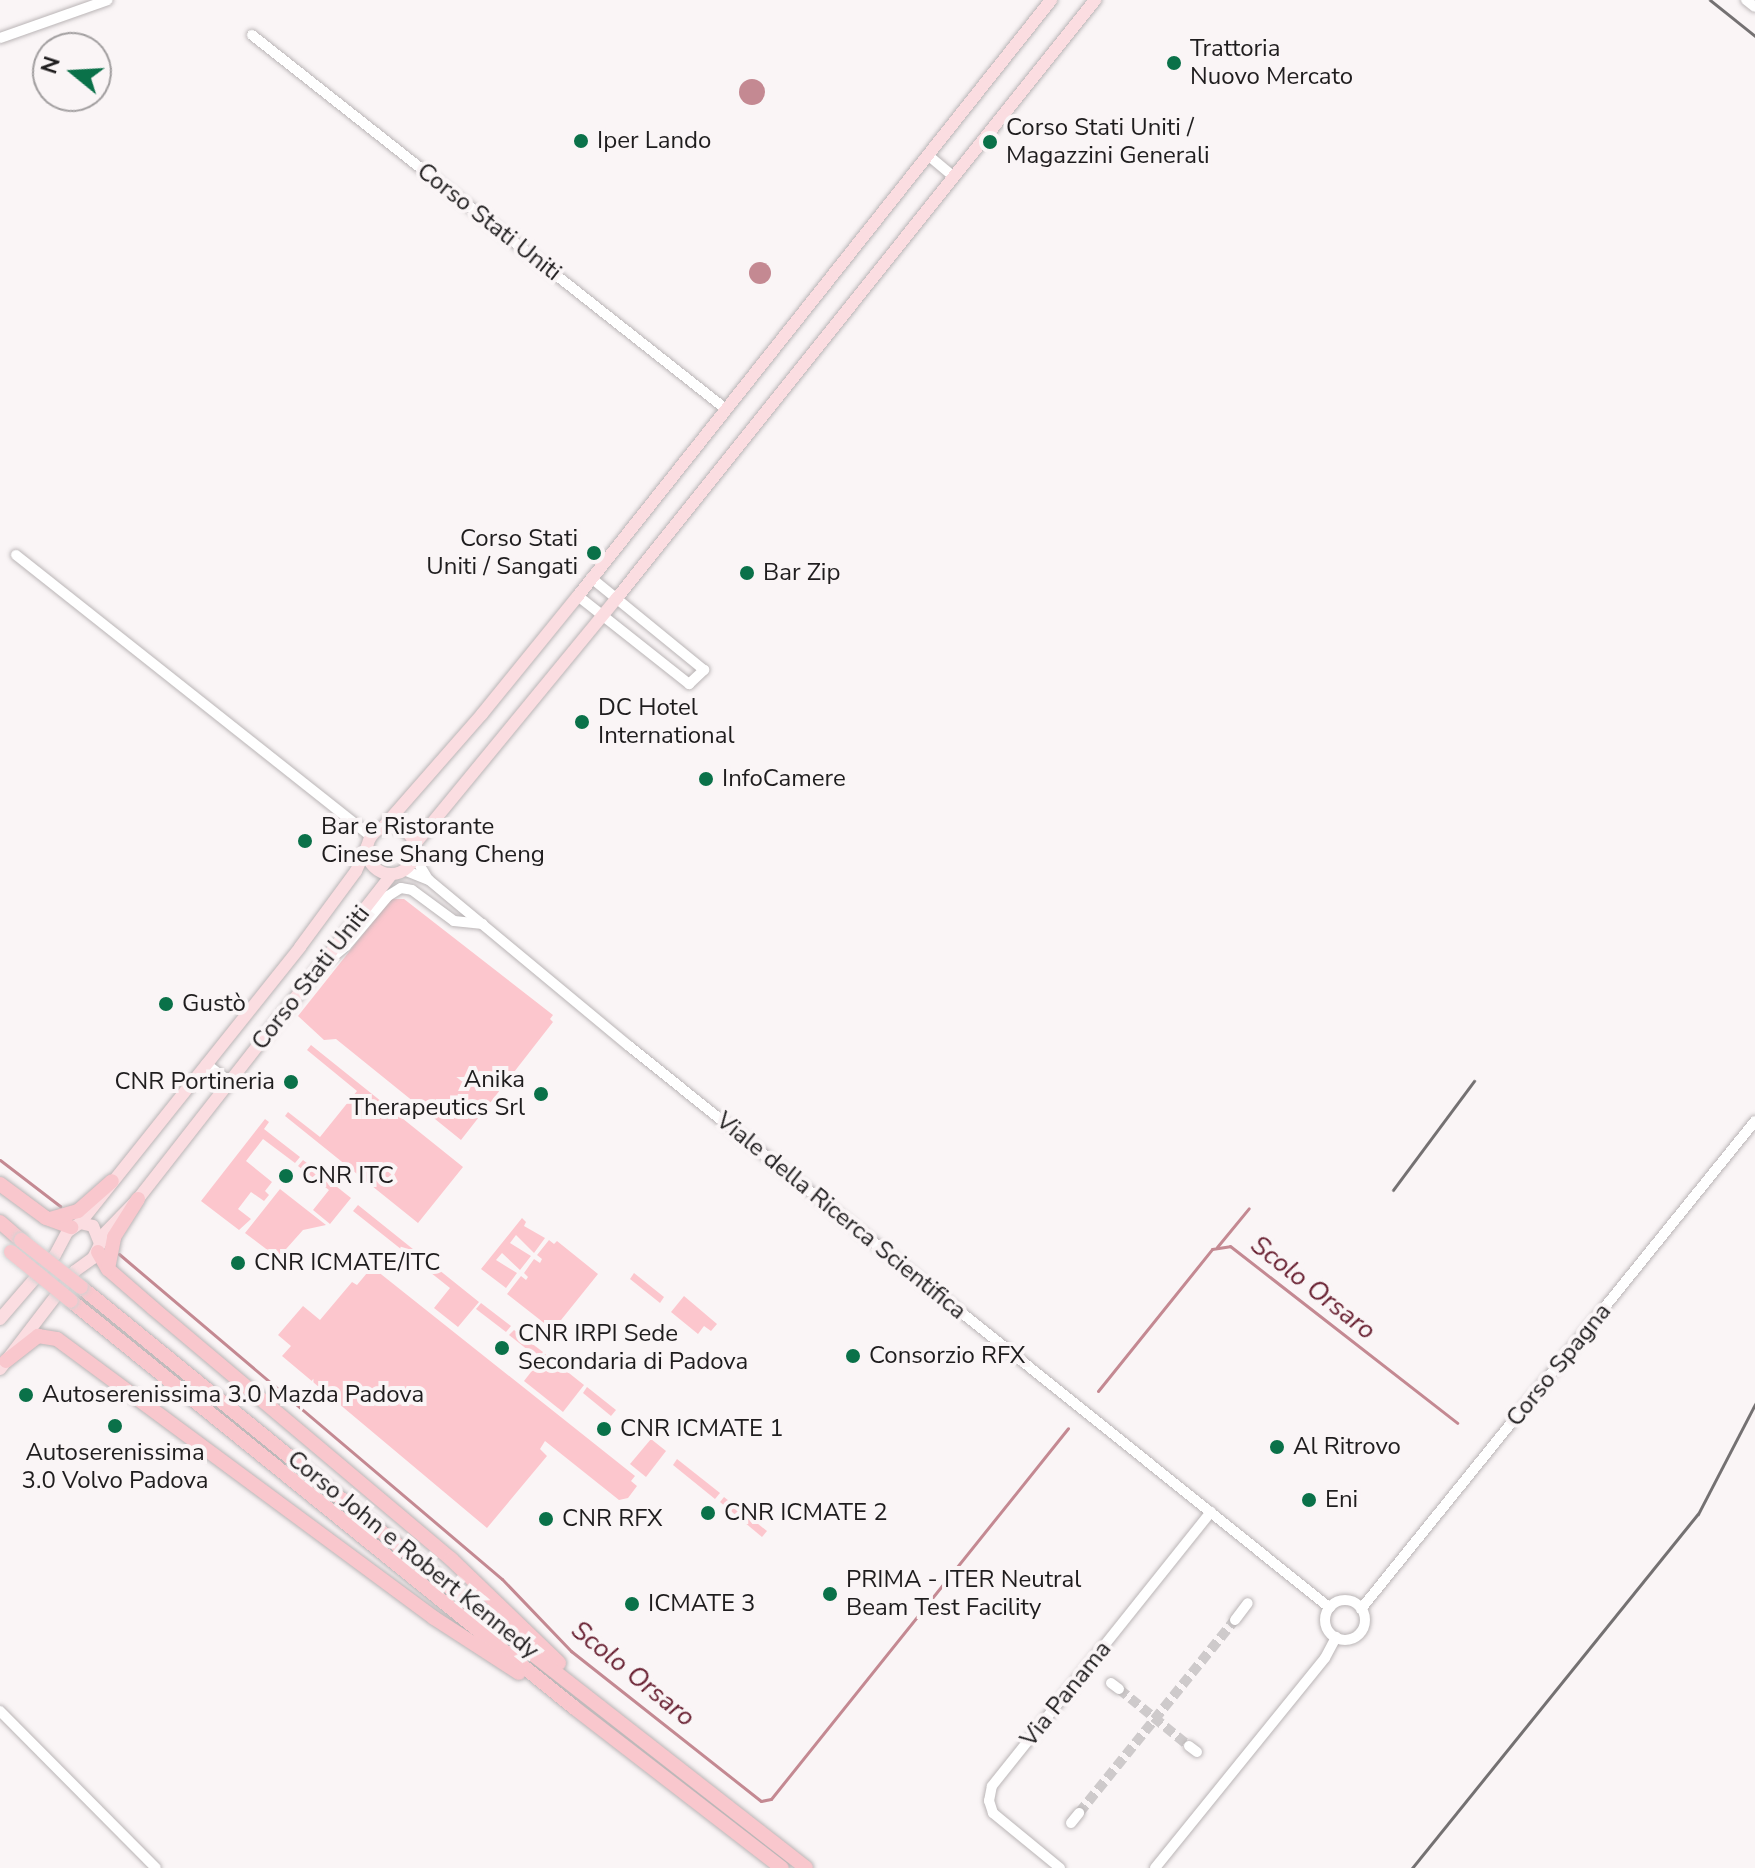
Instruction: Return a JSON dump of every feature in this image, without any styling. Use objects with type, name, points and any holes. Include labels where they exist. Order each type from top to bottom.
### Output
[{"type":"highway","points":[[49,1219],[78,1211],[112,1181]]},
{"type":"highway","points":[[0,1184],[49,1219],[71,1229]]},
{"type":"highway","points":[[108,1269],[114,1237],[138,1199]]},
{"type":"highway","name":"Corso John e Robert Kennedy","points":[[0,1222],[620,1722],[806,1868]]},
{"type":"highway","name":"Corso John e Robert Kennedy","points":[[6,1247],[576,1709],[782,1868]]},
{"type":"highway","points":[[99,1247],[108,1269],[451,1559],[620,1722]]},
{"type":"highway","points":[[3,1365],[38,1336],[57,1339],[434,1618],[576,1709]]},
{"type":"main road","points":[[1051,0],[578,596],[482,714],[369,841],[371,864],[380,871],[398,872],[1095,0]]},
{"type":"main road","points":[[384,826],[401,827],[414,850]]},
{"type":"main road","name":"Corso Stati Uniti","points":[[0,1319],[55,1255],[71,1229],[300,947],[356,871],[369,841]]},
{"type":"main road","name":"Corso Stati Uniti","points":[[3,1365],[75,1271],[99,1247],[125,1210],[138,1199],[398,872]]},
{"type":"main road","points":[[71,1229],[93,1226],[99,1247]]},
{"type":"street","points":[[0,38],[108,0]]},
{"type":"street","points":[[1746,0],[1755,7]]},
{"type":"street","name":"Corso Stati Uniti","points":[[252,35],[727,410]]},
{"type":"street","points":[[929,156],[953,176]]},
{"type":"street","points":[[16,555],[369,841]]},
{"type":"street","points":[[578,596],[689,684],[704,670],[591,578]]},
{"type":"street","name":"Viale della Ricerca Scientifica","points":[[414,850],[429,880]]},
{"type":"street","name":"Viale della Ricerca Scientifica","points":[[398,872],[429,880],[629,1046],[1330,1608]]},
{"type":"street","points":[[326,962],[346,946],[388,896],[401,888],[412,890],[454,921],[485,925]]},
{"type":"street","points":[[206,1064],[230,1082]]},
{"type":"street","name":"Corso Spagna","points":[[1155,1868],[1325,1658],[1336,1637],[1353,1639],[1362,1632],[1365,1620],[1361,1609],[1755,1121]]},
{"type":"street","name":"Via Panama","points":[[1060,1868],[993,1813],[989,1801],[992,1786],[1211,1512]]},
{"type":"street","points":[[1336,1637],[1325,1621],[1330,1608],[1344,1600],[1361,1609]]},
{"type":"street","points":[[1235,1620],[1248,1603]]},
{"type":"street","points":[[0,1711],[156,1868]]},
{"type":"street","points":[[1071,1823],[1079,1813]]},
{"type":"shaded area","points":[[752,79],[761,83],[765,92],[761,101],[752,105],[743,101],[739,92],[743,83]]},
{"type":"shaded area","points":[[760,262],[771,273],[760,284],[749,273]]},
{"type":"shaded area","points":[[391,899],[404,899],[553,1015],[550,1019],[553,1022],[461,1140],[336,1039],[324,1040],[298,1016]]},
{"type":"shaded area","points":[[311,1045],[463,1167],[418,1223],[285,1116],[288,1112],[320,1137],[357,1091],[307,1050]]},
{"type":"shaded area","points":[[265,1119],[269,1122],[264,1129],[300,1157],[295,1163],[263,1139],[246,1161],[272,1182],[265,1191],[269,1195],[264,1201],[251,1192],[238,1209],[251,1219],[239,1230],[201,1201]]},
{"type":"shaded area","points":[[303,1160],[351,1198],[330,1224],[313,1210],[329,1190],[298,1166]]},
{"type":"shaded area","points":[[280,1189],[326,1225],[303,1230],[278,1258],[245,1233]]},
{"type":"shaded area","points":[[358,1205],[479,1302],[458,1327],[434,1308],[450,1288],[353,1211]]},
{"type":"shaded area","points":[[522,1218],[526,1222],[524,1226],[545,1238],[534,1253],[516,1235],[510,1243],[531,1256],[520,1270],[502,1253],[496,1260],[517,1273],[506,1288],[481,1269]]},
{"type":"shaded area","points":[[549,1240],[554,1244],[557,1241],[598,1274],[553,1330],[507,1294],[521,1276],[526,1280],[528,1277],[524,1273],[534,1259],[540,1263],[542,1259],[537,1255]]},
{"type":"shaded area","points":[[372,1267],[635,1476],[631,1481],[637,1486],[628,1498],[619,1500],[545,1441],[540,1449],[547,1456],[487,1528],[282,1356],[291,1346],[278,1335],[303,1306],[320,1320],[352,1282],[357,1285]]},
{"type":"shaded area","points":[[634,1273],[664,1297],[660,1303],[630,1279]]},
{"type":"shaded area","points":[[684,1296],[717,1324],[711,1331],[704,1326],[698,1334],[671,1312]]},
{"type":"shaded area","points":[[481,1303],[511,1326],[506,1332],[476,1309]]},
{"type":"shaded area","points":[[514,1330],[543,1352],[538,1358],[509,1335]]},
{"type":"shaded area","points":[[545,1354],[584,1385],[563,1412],[524,1381]]},
{"type":"shaded area","points":[[587,1387],[616,1410],[611,1416],[583,1393]]},
{"type":"shaded area","points":[[651,1439],[666,1451],[646,1477],[630,1464]]},
{"type":"shaded area","points":[[677,1459],[720,1493],[715,1499],[673,1465]]},
{"type":"shaded area","points":[[724,1497],[767,1531],[762,1537],[720,1502]]},
{"type":"waterway","name":"Scolo Orsaro","points":[[0,1160],[60,1206]]},
{"type":"waterway","points":[[1217,1247],[1249,1208]]},
{"type":"waterway","name":"Scolo Orsaro","points":[[1098,1391],[1212,1249],[1230,1246],[1457,1423]]},
{"type":"waterway","name":"Scolo Orsaro","points":[[119,1254],[502,1579],[571,1651],[761,1801],[771,1799],[1068,1428]]},
{"type":"tunnel","points":[[1079,1813],[1235,1620]]},
{"type":"tunnel","points":[[1119,1689],[1189,1746]]},
{"type":"railway","points":[[1710,0],[1755,36]]},
{"type":"railway","points":[[1393,1190],[1474,1081]]},
{"type":"railway","points":[[1412,1868],[1698,1514],[1755,1404]]},
{"type":"place","name":"Trattoria Nuovo Mercato","points":[[1174,63]]},
{"type":"place","name":"Iper Lando","points":[[581,141]]},
{"type":"place","name":"Corso Stati Uniti / Magazzini Generali","points":[[990,142]]},
{"type":"place","name":"Corso Stati Uniti / Sangati","points":[[594,553]]},
{"type":"place","name":"Bar Zip","points":[[747,573]]},
{"type":"place","name":"DC Hotel International","points":[[582,722]]},
{"type":"place","name":"InfoCamere","points":[[706,779]]},
{"type":"place","name":"Bar e Ristorante Cinese Shang Cheng","points":[[305,841]]},
{"type":"place","name":"Gustò","points":[[166,1004]]},
{"type":"place","name":"CNR Portineria","points":[[291,1082]]},
{"type":"place","name":"Anika Therapeutics Srl","points":[[541,1094]]},
{"type":"place","name":"CNR ITC","points":[[286,1176]]},
{"type":"place","name":"CNR ICMATE/ITC","points":[[238,1263]]},
{"type":"place","name":"CNR IRPI Sede Secondaria di Padova","points":[[502,1348]]},
{"type":"place","name":"Consorzio RFX","points":[[853,1356]]},
{"type":"place","name":"Autoserenissima 3.0 Mazda Padova","points":[[26,1395]]},
{"type":"place","name":"Autoserenissima 3.0 Volvo Padova","points":[[115,1426]]},
{"type":"place","name":"CNR ICMATE 1","points":[[604,1429]]},
{"type":"place","name":"Al Ritrovo","points":[[1277,1447]]},
{"type":"place","name":"Eni","points":[[1309,1500]]},
{"type":"place","name":"CNR ICMATE 2","points":[[708,1513]]},
{"type":"place","name":"CNR RFX","points":[[546,1519]]},
{"type":"place","name":"PRIMA - ITER Neutral Beam Test Facility","points":[[830,1594]]},
{"type":"place","name":"ICMATE 3","points":[[632,1604]]}]
